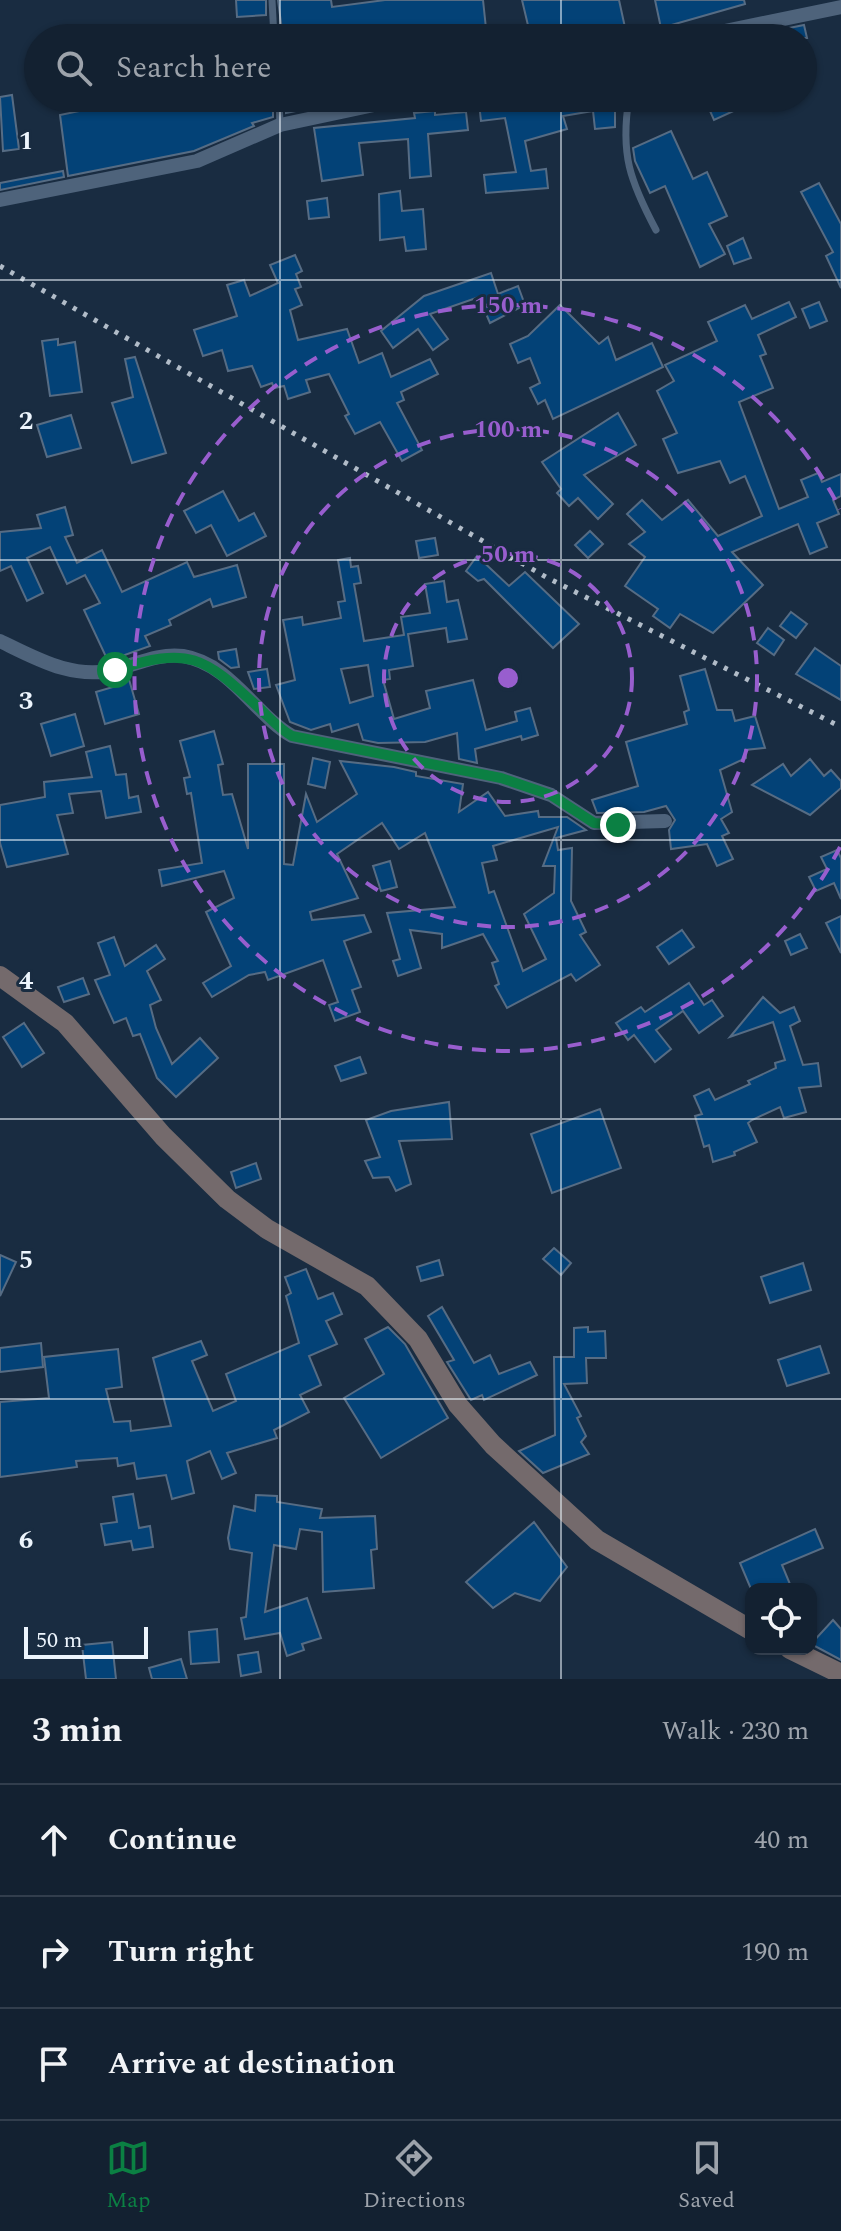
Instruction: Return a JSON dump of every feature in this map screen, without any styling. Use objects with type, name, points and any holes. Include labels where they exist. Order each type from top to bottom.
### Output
[{"type":"main road","points":[[0,976],[65,1023],[163,1136],[227,1199],[267,1229],[367,1286],[418,1339],[458,1405],[493,1445],[597,1540],[745,1626]]},
{"type":"main road","points":[[802,1655],[841,1674]]},
{"type":"street","points":[[759,24],[841,7]]},
{"type":"street","points":[[0,200],[197,161],[280,125],[341,112]]},
{"type":"street","points":[[0,641],[64,669],[88,674],[158,657],[183,656],[222,674],[280,729],[292,736],[501,778],[551,795],[594,823],[665,821]]},
{"type":"lane","points":[[272,0],[273,24]]},
{"type":"lane","points":[[280,112],[280,125]]},
{"type":"lane","points":[[628,112],[624,154],[635,189],[656,230]]},
{"type":"building","points":[[236,0],[266,0],[266,15],[237,17]]},
{"type":"building","points":[[278,0],[331,0],[332,7],[385,0],[483,0],[486,24],[281,24]]},
{"type":"building","points":[[522,0],[619,0],[624,24],[528,24]]},
{"type":"building","points":[[655,0],[744,0],[745,4],[675,24],[660,24]]},
{"type":"building","points":[[12,95],[19,149],[3,151],[0,97]]},
{"type":"building","points":[[74,112],[273,112],[273,117],[252,123],[254,126],[194,151],[68,176],[60,115]]},
{"type":"building","points":[[435,112],[435,115],[466,112],[468,130],[428,134],[431,176],[410,178],[408,139],[359,143],[363,175],[322,181],[314,128],[415,118],[414,113]]},
{"type":"building","points":[[480,112],[587,112],[563,116],[567,129],[525,141],[531,171],[546,169],[548,188],[486,193],[484,175],[516,172],[505,118],[481,121]]},
{"type":"building","points":[[593,112],[615,112],[615,127],[595,129]]},
{"type":"building","points":[[710,112],[731,112],[714,120]]},
{"type":"building","points":[[671,131],[693,179],[707,172],[727,216],[709,224],[725,254],[700,267],[665,186],[650,193],[635,161],[633,148]]},
{"type":"building","points":[[63,171],[64,177],[0,190],[0,183]]},
{"type":"building","points":[[819,183],[841,224],[841,288],[826,256],[833,252],[801,192]]},
{"type":"building","points":[[400,191],[402,211],[423,209],[426,249],[406,251],[404,237],[380,240],[379,194]]},
{"type":"building","points":[[327,198],[329,217],[309,219],[307,201]]},
{"type":"building","points":[[743,238],[751,258],[734,264],[727,246]]},
{"type":"building","points":[[295,255],[302,271],[296,274],[301,287],[295,289],[302,305],[290,310],[298,340],[347,329],[359,363],[382,353],[391,377],[430,359],[438,374],[401,392],[404,400],[397,403],[422,450],[402,461],[380,422],[355,434],[345,416],[349,414],[329,374],[306,380],[310,392],[288,399],[284,386],[274,388],[272,383],[261,387],[252,366],[228,371],[222,350],[203,356],[194,330],[237,316],[227,285],[244,280],[250,296],[278,283],[270,265]]},
{"type":"building","points":[[491,273],[498,294],[518,286],[525,305],[490,323],[479,297],[430,314],[448,339],[433,350],[418,329],[393,348],[381,331],[424,296]]},
{"type":"building","points":[[789,302],[796,317],[758,335],[766,354],[760,356],[773,388],[739,402],[779,509],[808,497],[801,480],[818,473],[822,482],[841,474],[841,496],[833,500],[839,514],[817,523],[827,547],[810,554],[798,524],[732,552],[763,585],[713,633],[680,614],[670,628],[653,616],[658,609],[625,586],[645,557],[629,544],[645,532],[627,514],[642,500],[662,520],[688,500],[718,536],[762,516],[745,476],[730,483],[720,461],[678,473],[663,439],[677,433],[657,391],[674,381],[665,365],[717,341],[708,322],[745,305],[752,319]]},
{"type":"building","points":[[819,302],[827,321],[810,328],[802,309]]},
{"type":"building","points":[[560,305],[599,344],[608,337],[616,360],[652,343],[663,367],[553,419],[545,400],[538,404],[530,388],[540,383],[530,358],[518,363],[510,344],[528,336]]},
{"type":"building","points":[[58,339],[58,345],[75,342],[82,392],[50,396],[42,341]]},
{"type":"building","points":[[135,357],[166,453],[132,463],[112,403],[133,397],[125,359]]},
{"type":"building","points":[[618,413],[636,445],[584,475],[613,504],[598,519],[578,498],[569,506],[557,493],[561,489],[542,462]]},
{"type":"building","points":[[71,415],[81,448],[47,457],[37,425]]},
{"type":"building","points":[[223,491],[239,521],[254,513],[266,536],[227,556],[211,525],[196,533],[184,511]]},
{"type":"building","points":[[65,507],[73,535],[65,537],[77,563],[102,550],[122,592],[187,562],[194,577],[237,565],[246,597],[213,607],[210,599],[169,620],[171,625],[145,636],[150,646],[108,661],[84,610],[100,603],[85,575],[67,584],[50,547],[27,558],[43,593],[27,601],[11,566],[0,571],[0,532],[41,528],[37,515]]},
{"type":"building","points":[[590,531],[603,544],[588,558],[575,545]]},
{"type":"building","points":[[435,538],[438,555],[419,558],[416,541]]},
{"type":"building","points":[[477,556],[509,586],[525,572],[579,624],[553,648],[484,579],[478,581],[466,571]]},
{"type":"building","points":[[350,558],[351,567],[358,566],[361,583],[354,584],[364,641],[404,635],[401,617],[430,613],[425,584],[444,581],[447,602],[458,600],[467,639],[448,642],[446,628],[408,634],[413,666],[389,670],[390,679],[383,680],[394,719],[430,708],[426,691],[473,680],[486,730],[517,721],[515,712],[530,708],[538,735],[522,740],[521,736],[475,749],[477,763],[459,759],[457,733],[425,742],[378,743],[363,740],[358,724],[332,732],[330,724],[311,730],[290,722],[276,685],[295,680],[283,620],[302,617],[303,625],[341,618],[338,602],[345,601],[338,560]],"holes":[[[368,665],[373,696],[350,703],[341,669]]]},
{"type":"building","points":[[791,612],[807,624],[796,638],[780,626]]},
{"type":"building","points":[[768,628],[784,640],[774,655],[757,643]]},
{"type":"building","points":[[815,648],[841,666],[841,700],[796,674]]},
{"type":"building","points":[[236,649],[239,667],[231,668],[219,659],[218,652]]},
{"type":"building","points":[[267,669],[270,687],[254,689],[248,672]]},
{"type":"building","points":[[705,669],[717,710],[732,710],[735,721],[755,716],[765,748],[745,750],[746,758],[720,770],[732,812],[721,819],[729,833],[722,836],[733,859],[717,866],[707,844],[671,849],[669,830],[675,820],[666,806],[644,812],[597,813],[592,800],[638,786],[626,742],[687,724],[684,712],[689,710],[680,676]]},
{"type":"building","points":[[128,676],[139,714],[105,724],[96,692],[120,685],[117,679]]},
{"type":"building","points":[[75,714],[84,746],[51,756],[41,724]]},
{"type":"building","points":[[214,731],[223,764],[218,765],[223,795],[232,794],[248,849],[248,764],[284,764],[284,864],[293,865],[306,794],[317,822],[357,794],[340,761],[394,767],[416,772],[416,776],[463,784],[459,812],[488,792],[505,816],[538,811],[539,817],[567,817],[586,830],[556,838],[558,850],[572,848],[571,901],[586,932],[580,935],[600,965],[576,981],[571,974],[507,1008],[495,986],[499,984],[492,963],[498,961],[483,934],[442,948],[442,934],[410,930],[421,968],[398,976],[393,961],[400,959],[387,913],[455,907],[425,833],[399,849],[382,823],[337,854],[358,898],[310,912],[312,920],[364,915],[371,932],[344,941],[361,987],[352,990],[360,1012],[335,1021],[329,1005],[338,1002],[323,960],[268,980],[265,972],[249,975],[212,997],[203,983],[231,966],[206,912],[234,898],[224,871],[162,886],[159,870],[202,863],[191,793],[187,794],[184,778],[190,777],[180,741]],"holes":[[[558,827],[543,866],[555,866],[554,893],[524,914],[546,959],[523,971],[494,891],[489,893],[482,863],[497,860],[493,846]]]},
{"type":"building","points":[[110,746],[116,775],[126,774],[129,798],[138,796],[141,812],[106,818],[101,791],[69,794],[73,813],[57,815],[68,854],[7,867],[0,843],[0,805],[45,797],[44,782],[92,777],[86,752]]},
{"type":"building","points":[[313,758],[330,762],[325,788],[308,784]]},
{"type":"building","points":[[810,759],[824,776],[831,770],[841,781],[841,788],[810,815],[752,785],[783,764],[791,776]]},
{"type":"building","points":[[837,850],[841,858],[841,899],[834,883],[816,891],[809,877],[827,869],[821,857]]},
{"type":"building","points":[[390,861],[397,887],[381,891],[373,866]]},
{"type":"building","points":[[841,916],[841,953],[826,923]]},
{"type":"building","points":[[682,930],[694,947],[669,964],[657,947]]},
{"type":"building","points":[[800,934],[807,948],[791,955],[785,941]]},
{"type":"building","points":[[114,937],[125,966],[156,945],[165,959],[147,971],[161,1000],[150,1005],[156,1028],[172,1064],[200,1038],[218,1058],[176,1097],[157,1078],[140,1034],[133,1036],[126,1018],[114,1023],[95,980],[110,975],[98,943]]},
{"type":"building","points":[[83,978],[89,994],[64,1002],[58,987]]},
{"type":"building","points":[[689,983],[704,1005],[712,1000],[723,1016],[699,1033],[683,1011],[656,1030],[671,1049],[655,1062],[634,1035],[628,1040],[616,1023],[641,1007],[645,1012]]},
{"type":"building","points":[[763,997],[780,1013],[794,1007],[800,1021],[790,1026],[803,1065],[818,1063],[821,1086],[799,1088],[806,1112],[784,1118],[780,1107],[752,1120],[748,1123],[757,1142],[734,1152],[735,1155],[713,1162],[709,1145],[704,1147],[695,1116],[702,1114],[694,1096],[709,1089],[715,1100],[750,1084],[748,1081],[776,1068],[775,1063],[785,1060],[773,1022],[730,1037]]},
{"type":"building","points":[[24,1023],[44,1053],[22,1067],[3,1037]]},
{"type":"building","points":[[360,1057],[366,1073],[341,1081],[335,1066]]},
{"type":"building","points":[[449,1102],[452,1139],[399,1141],[411,1184],[396,1191],[389,1177],[373,1178],[365,1161],[380,1157],[366,1120],[391,1111]]},
{"type":"building","points":[[600,1109],[621,1168],[552,1193],[531,1134]]},
{"type":"building","points":[[256,1163],[261,1179],[236,1188],[231,1172]]},
{"type":"building","points":[[554,1248],[571,1263],[561,1275],[543,1259]]},
{"type":"building","points":[[0,1255],[16,1262],[0,1296]]},
{"type":"building","points":[[439,1260],[443,1275],[421,1281],[417,1267]]},
{"type":"building","points":[[803,1263],[811,1290],[770,1303],[761,1277]]},
{"type":"building","points":[[306,1269],[318,1299],[333,1293],[342,1314],[326,1321],[337,1344],[309,1356],[321,1385],[300,1395],[309,1412],[274,1430],[277,1438],[227,1453],[236,1473],[222,1479],[210,1451],[187,1461],[194,1493],[172,1499],[166,1475],[137,1479],[134,1463],[118,1466],[117,1458],[76,1461],[77,1467],[0,1477],[0,1402],[49,1398],[44,1357],[118,1349],[122,1387],[106,1389],[114,1422],[130,1421],[131,1431],[171,1426],[153,1358],[201,1341],[207,1355],[192,1361],[213,1411],[236,1401],[226,1374],[299,1343],[286,1296],[291,1293],[285,1277]]},
{"type":"building","points":[[442,1307],[474,1363],[490,1355],[499,1374],[530,1362],[537,1375],[484,1400],[482,1395],[471,1400],[447,1362],[454,1360],[428,1316]]},
{"type":"building","points":[[388,1327],[405,1344],[448,1418],[381,1458],[344,1398],[384,1374],[365,1339]]},
{"type":"building","points":[[588,1327],[588,1332],[605,1331],[606,1358],[586,1358],[587,1383],[564,1384],[581,1416],[577,1418],[586,1436],[581,1442],[589,1454],[543,1473],[519,1451],[555,1435],[554,1357],[574,1357],[574,1328]]},
{"type":"building","points":[[41,1343],[43,1367],[0,1372],[0,1348]]},
{"type":"building","points":[[820,1346],[829,1373],[787,1386],[778,1360]]},
{"type":"building","points":[[133,1494],[139,1528],[150,1526],[153,1547],[133,1550],[131,1541],[105,1545],[101,1524],[117,1522],[113,1497]]},
{"type":"building","points":[[256,1495],[277,1496],[277,1502],[322,1509],[320,1518],[375,1516],[377,1549],[371,1550],[374,1588],[323,1592],[322,1532],[300,1529],[296,1549],[274,1545],[265,1612],[307,1598],[321,1638],[302,1644],[304,1650],[287,1656],[280,1633],[245,1639],[241,1618],[246,1617],[252,1553],[230,1549],[228,1538],[234,1506],[255,1511]]},
{"type":"building","points":[[534,1522],[567,1567],[540,1601],[515,1593],[493,1608],[466,1582]]},
{"type":"building","points":[[815,1529],[823,1548],[782,1565],[790,1583],[748,1583],[740,1563]]},
{"type":"building","points":[[833,1620],[841,1629],[841,1660],[817,1647],[817,1637]]},
{"type":"building","points":[[217,1629],[219,1662],[191,1664],[189,1632]]},
{"type":"building","points":[[112,1642],[116,1679],[86,1679],[82,1645]]},
{"type":"building","points":[[258,1652],[261,1672],[241,1676],[238,1655]]},
{"type":"building","points":[[181,1659],[187,1679],[152,1679],[149,1668]]},
{"type":"railway","points":[[0,266],[546,577],[841,727]]},
{"type":"route","points":[[115,670],[158,657],[183,656],[200,661],[222,674],[280,729],[292,736],[399,755],[501,778],[551,795],[594,823],[618,825]]}]
